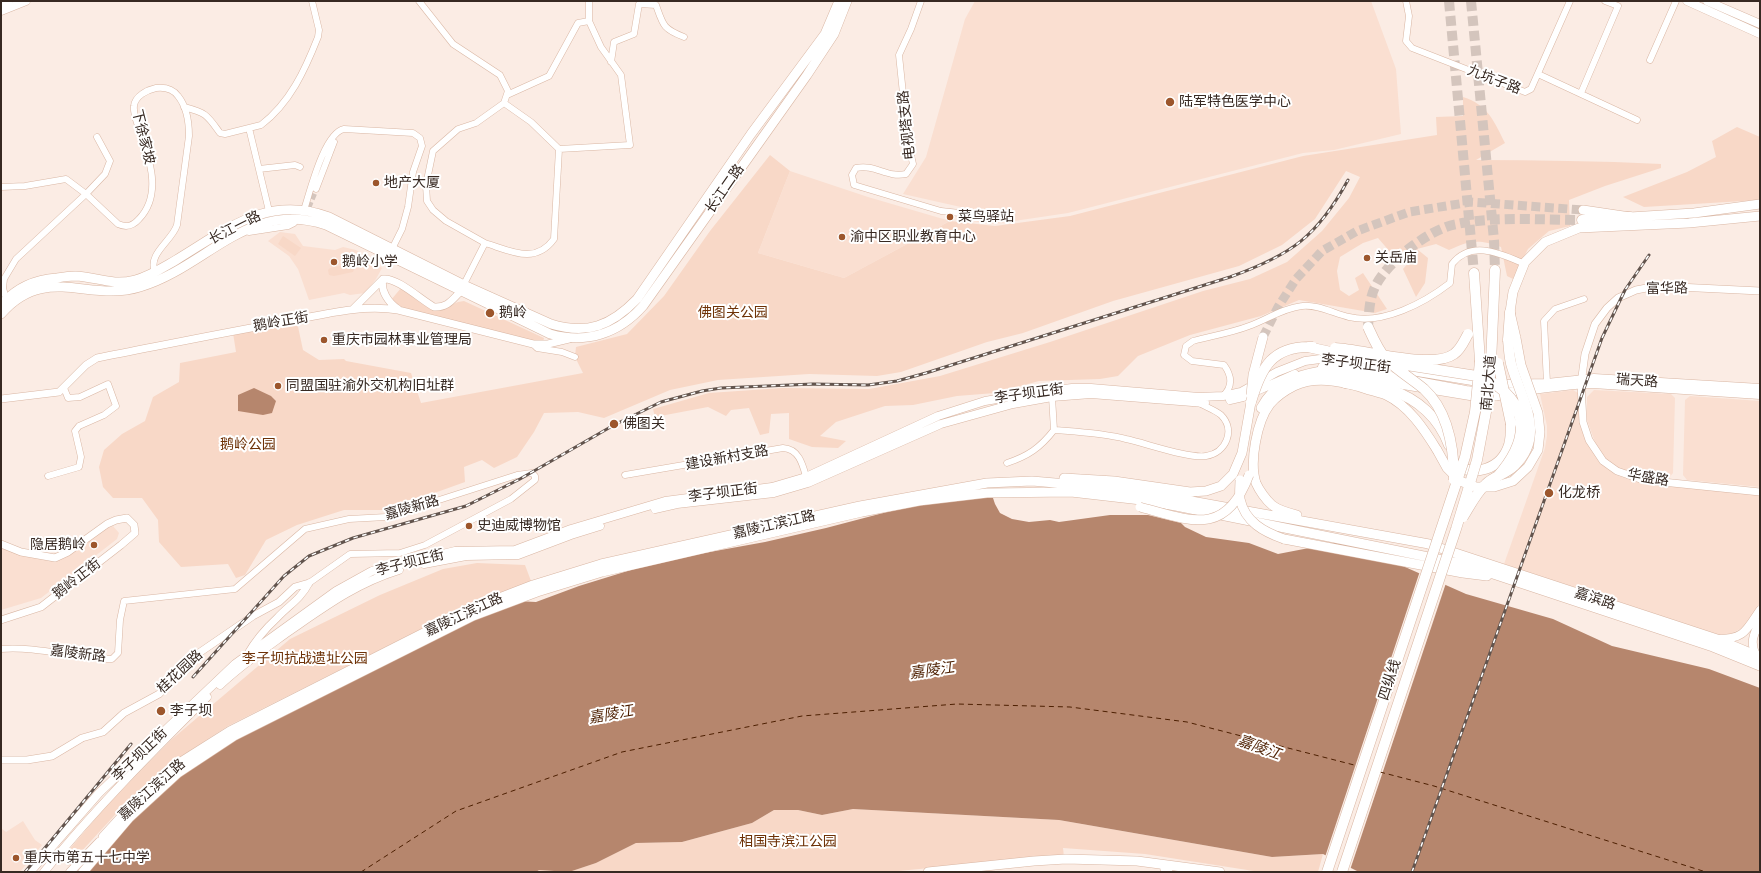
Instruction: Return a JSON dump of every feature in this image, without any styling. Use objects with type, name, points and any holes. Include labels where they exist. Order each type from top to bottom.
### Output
[{"type":"highway","points":[[1583,215],[1630,217]]},
{"type":"highway","points":[[1437,450],[1449,462],[1467,470],[1477,471],[1487,469],[1504,456],[1509,446],[1511,424],[1495,363],[1493,314],[1495,270]]},
{"type":"highway","name":"南北大道","points":[[1454,488],[1465,457],[1475,412],[1480,361],[1477,296],[1474,273]]},
{"type":"highway","points":[[1251,402],[1258,379],[1268,363],[1276,355],[1291,348],[1308,347],[1349,349],[1418,360],[1443,359],[1454,355],[1462,346],[1468,334],[1474,316],[1477,296]]},
{"type":"highway","points":[[1456,529],[1475,496],[1486,484],[1513,468],[1524,457],[1528,442],[1530,429],[1529,416],[1511,365],[1512,339],[1510,312]]},
{"type":"highway","points":[[1368,326],[1375,342],[1386,358],[1426,391],[1440,410],[1450,432],[1454,458],[1454,488]]},
{"type":"highway","points":[[1308,347],[1349,356],[1483,377],[1498,385],[1510,396],[1519,411],[1522,426],[1520,439],[1515,453],[1507,466],[1497,477]]},
{"type":"highway","name":"南北大道","points":[[1467,492],[1477,460],[1495,363]]},
{"type":"highway","points":[[1345,383],[1390,389],[1409,397],[1425,407],[1436,420],[1446,436],[1454,458]]},
{"type":"highway","name":"四纵线","points":[[1327,872],[1454,488]]},
{"type":"highway","name":"四纵线","points":[[1342,872],[1467,492]]},
{"type":"main road","points":[[1,4],[8,1]]},
{"type":"main road","points":[[1,11],[26,1]]},
{"type":"main road","name":"长江二路","points":[[581,330],[611,321],[637,299],[752,134],[825,34],[839,1]]},
{"type":"main road","name":"长江二路","points":[[571,339],[594,337],[616,329],[636,314],[643,306],[807,75],[834,34],[847,1]]},
{"type":"main road","points":[[1687,1],[1760,34]]},
{"type":"main road","points":[[1707,1],[1760,24]]},
{"type":"main road","points":[[1630,217],[1694,213],[1760,204]]},
{"type":"main road","name":"长江一路","points":[[4,302],[18,289],[43,279],[75,276],[118,283],[136,280],[155,272],[246,219],[269,211],[304,210],[329,217],[392,249],[540,330],[571,339]]},
{"type":"main road","points":[[1510,312],[1513,292],[1525,264],[1545,242],[1579,228],[1689,223],[1760,216]]},
{"type":"main road","name":"长江一路","points":[[1,314],[10,304],[21,296],[45,287],[68,286],[118,291],[128,290],[152,283],[238,234],[261,223],[295,218],[326,225],[462,288],[551,324],[562,328],[581,330]]},
{"type":"main road","points":[[1263,338],[1253,375],[1251,402],[1242,453],[1240,499],[1247,516],[1268,534],[1284,539],[1463,568]]},
{"type":"main road","points":[[1258,431],[1264,414],[1271,403],[1295,385],[1312,381],[1345,383],[1387,396],[1406,409],[1422,425],[1447,468],[1460,481],[1476,487],[1494,487],[1513,481],[1528,467],[1538,450],[1540,432],[1538,413],[1512,339]]},
{"type":"main road","name":"李子坝正街","points":[[807,480],[938,416],[960,408],[997,399],[1053,390],[1091,388],[1199,397],[1223,396],[1241,392],[1277,372],[1305,361],[1320,359],[1369,364],[1469,381],[1516,387]]},
{"type":"main road","name":"李子坝正街","points":[[30,872],[99,793],[221,677],[247,655],[336,591],[372,571],[455,551],[515,550],[571,529],[654,507],[773,490],[807,480],[941,424],[987,410],[1052,397],[1091,394],[1199,403],[1217,402],[1243,397],[1284,377],[1307,369],[1322,367],[1364,371],[1466,390],[1516,387]]},
{"type":"main road","points":[[1070,492],[1189,519],[1200,520],[1214,518],[1235,504],[1243,492],[1255,450],[1261,408],[1268,396],[1280,385],[1299,375],[1321,371],[1447,392],[1484,396],[1497,396],[1516,387]]},
{"type":"main road","name":"瑞天路","points":[[1516,387],[1548,389],[1582,381],[1760,395]]},
{"type":"main road","name":"瑞天路","points":[[1516,387],[1582,381],[1760,388]]},
{"type":"main road","points":[[1255,450],[1254,468],[1256,482],[1263,495],[1272,505],[1300,516],[1384,532],[1429,544]]},
{"type":"main road","points":[[918,498],[986,483],[1066,478],[1114,480],[1190,492],[1206,491],[1221,486],[1233,474],[1242,453]]},
{"type":"main road","points":[[1032,481],[1125,489],[1429,544]]},
{"type":"main road","points":[[918,498],[987,493],[1070,492],[1176,506],[1463,568]]},
{"type":"main road","name":"嘉陵江滨江路","points":[[77,872],[99,842],[124,814],[173,767],[230,731],[471,609],[533,585],[601,564],[860,506],[918,498]]},
{"type":"main road","name":"嘉陵江滨江路","points":[[83,872],[129,818],[178,773],[209,752],[234,736],[473,616],[537,592],[602,572],[918,498]]},
{"type":"main road","name":"李子坝正街","points":[[44,872],[166,738],[222,683],[249,660],[337,597],[378,576],[404,568],[456,557],[518,555],[571,535],[654,507]]},
{"type":"main road","name":"嘉滨路","points":[[1429,544],[1717,639],[1758,656]]},
{"type":"main road","name":"嘉滨路","points":[[1463,568],[1508,578],[1713,647],[1760,666]]},
{"type":"main road","points":[[1717,639],[1731,639],[1740,636],[1747,629],[1760,610]]},
{"type":"main road","points":[[1758,656],[1752,648],[1752,639],[1754,632],[1760,623]]},
{"type":"main road","points":[[70,872],[99,842]]},
{"type":"main road","points":[[928,872],[1066,859],[1137,861],[1220,872]]},
{"type":"main road","points":[[980,872],[1034,866],[1138,866],[1185,872]]},
{"type":"street","points":[[184,107],[198,111],[210,117],[220,133],[225,134],[262,125],[266,122],[288,99],[298,82],[318,37],[319,30],[312,1]]},
{"type":"street","points":[[419,1],[453,44],[500,75],[508,91],[504,103],[476,123],[458,129],[434,151],[426,185],[427,201],[433,210],[446,221],[485,243],[518,254],[539,253],[548,247],[554,239],[559,149]]},
{"type":"street","points":[[504,103],[531,122],[559,149],[630,145],[621,76],[601,48],[589,21],[589,1]]},
{"type":"street","name":"电视塔支路","points":[[921,1],[911,30],[899,55],[908,142],[913,164],[906,174],[896,176],[866,166],[856,168],[852,175],[854,185],[942,211],[978,215]]},
{"type":"street","name":"九坑子路","points":[[1406,1],[1409,16],[1406,41],[1412,48],[1525,92],[1531,89],[1570,1]]},
{"type":"street","points":[[1581,93],[1618,6],[1605,1]]},
{"type":"street","points":[[1650,60],[1676,1]]},
{"type":"street","points":[[611,62],[614,42],[634,34],[639,4],[656,5],[662,24],[672,32],[684,37]]},
{"type":"street","points":[[507,95],[548,76],[578,23],[589,21]]},
{"type":"street","points":[[1538,74],[1637,120]]},
{"type":"street","name":"下徐家坡","points":[[86,194],[118,224],[129,226],[141,217],[147,206],[152,187],[148,155],[134,112],[134,102],[142,94],[154,88],[162,88],[173,91],[178,95],[184,107],[188,123],[189,136],[176,225],[173,233],[160,249],[153,262],[155,272]]},
{"type":"street","points":[[249,128],[269,211]]},
{"type":"street","points":[[304,210],[326,147],[337,132],[344,128],[413,133],[420,138],[422,146],[412,172],[408,207],[402,228],[392,249]]},
{"type":"street","points":[[316,189],[337,132]]},
{"type":"street","points":[[4,302],[4,279],[16,259],[86,194],[105,174],[109,165],[108,156],[97,137]]},
{"type":"street","points":[[259,169],[295,165],[300,167]]},
{"type":"street","points":[[1,187],[21,186],[66,179],[86,194]]},
{"type":"street","points":[[238,234],[288,226],[294,223]]},
{"type":"street","points":[[383,279],[396,282],[434,307],[444,307],[448,305],[462,288],[485,243]]},
{"type":"street","points":[[1223,396],[1231,383],[1229,372],[1224,365],[1192,361],[1184,355],[1186,346],[1193,341],[1248,326],[1288,309],[1304,305],[1329,310],[1350,318],[1374,318],[1414,306],[1450,283],[1452,264],[1464,253],[1488,250],[1525,264]]},
{"type":"street","points":[[353,309],[383,279]]},
{"type":"street","points":[[383,279],[382,288],[389,302],[398,310]]},
{"type":"street","name":"富华路","points":[[1582,381],[1585,354],[1595,324],[1607,308],[1618,298],[1636,290],[1657,286],[1760,291]]},
{"type":"street","points":[[1548,383],[1544,321],[1555,309],[1584,299]]},
{"type":"street","name":"鹅岭正街","points":[[1,399],[54,394],[64,388],[86,364],[97,358],[210,335],[353,309],[379,308],[398,310],[533,344],[548,344],[571,339]]},
{"type":"street","points":[[533,344],[537,348],[562,352],[575,357]]},
{"type":"street","name":"华盛路","points":[[1582,381],[1583,422],[1589,440],[1603,461],[1617,471],[1643,480],[1760,492]]},
{"type":"street","points":[[48,476],[79,467],[81,457],[75,431],[79,426],[104,415],[116,406],[108,384],[80,397],[68,398],[64,388]]},
{"type":"street","points":[[1007,463],[1020,458],[1041,446],[1054,430],[1052,397]]},
{"type":"street","points":[[1054,430],[1094,432],[1176,452],[1206,456],[1224,446],[1228,436],[1228,430],[1226,422],[1220,414],[1199,403]]},
{"type":"street","name":"建设新村支路","points":[[625,475],[789,448],[797,454],[807,480]]},
{"type":"street","name":"嘉陵新路","points":[[1,649],[17,647],[97,659],[112,659],[118,653],[120,620],[124,601],[235,589],[306,529],[349,519],[386,517],[517,474],[532,473],[535,476],[535,480],[529,486],[511,499],[425,545],[400,554],[350,554],[309,583],[302,596],[257,638],[247,655]]},
{"type":"street","name":"鹅岭正街","points":[[1,544],[21,552],[54,558],[68,552],[107,524],[116,520],[127,518],[134,525],[135,533],[41,607],[1,620]]},
{"type":"street","name":"桂花园路","points":[[1,760],[27,760],[52,756],[82,738],[104,732],[124,713],[159,694],[196,655],[253,616],[279,602],[295,587],[309,583]]},
{"type":"shaded area","name":"陆军特色医学中心","points":[[975,1],[1371,1],[1396,69],[1401,134],[1334,150],[1303,153],[1068,213],[994,224],[971,221],[974,210],[903,194],[926,157],[965,19]]},
{"type":"shaded area","name":"渝中区职业教育中心","points":[[790,171],[868,197],[950,221],[844,278],[758,253]]},
{"type":"shaded area","name":"鹅岭小学","points":[[280,232],[295,234],[303,246],[335,250],[343,247],[356,250],[382,268],[376,279],[365,293],[350,295],[344,293],[309,300],[298,269],[289,256],[268,241]]},
{"type":"shaded area","points":[[1573,390],[1578,393],[1580,421],[1584,437],[1600,463],[1616,475],[1642,484],[1745,492],[1760,495],[1760,603],[1744,627],[1728,635],[1716,634],[1504,564],[1545,448],[1547,426],[1540,394]]},
{"type":"shaded area","points":[[1594,390],[1671,394],[1675,398],[1673,473],[1669,478],[1631,473],[1619,468],[1605,458],[1596,445],[1587,420],[1587,397]]},
{"type":"shaded area","points":[[1690,396],[1760,401],[1760,487],[1687,480],[1683,475],[1685,400]]},
{"type":"shaded area","points":[[113,526],[119,533],[117,539],[41,598],[1,610],[1,546],[13,552],[49,561],[55,560],[107,528]]},
{"type":"shaded area","name":"重庆市第五十七中学","points":[[23,821],[35,840],[42,845],[20,872],[1,872],[1,828],[6,832]]},
{"type":"green space","points":[[1463,97],[1479,104],[1484,109],[1493,121],[1505,143],[1476,160],[1638,163],[1661,164],[1661,168],[1605,186],[1569,200],[1570,226],[1549,231],[1528,249],[1513,279],[1507,276],[1501,247],[1487,243],[1475,242],[1463,244],[1449,250],[1436,244],[1417,249],[1428,258],[1425,283],[1416,297],[1403,269],[1410,261],[1400,250],[1391,253],[1378,238],[1363,243],[1340,257],[1337,271],[1340,290],[1349,296],[1359,290],[1355,278],[1363,273],[1387,309],[1375,313],[1299,300],[1261,316],[1190,335],[1138,356],[1118,376],[1100,379],[1039,381],[995,393],[957,396],[913,405],[885,406],[836,422],[820,436],[846,441],[838,448],[812,447],[789,439],[789,413],[771,414],[769,433],[760,435],[749,408],[731,410],[726,416],[708,407],[655,417],[653,409],[709,393],[782,388],[869,389],[940,376],[1050,342],[1203,291],[1250,279],[1287,262],[1322,231],[1349,198],[1360,177],[1346,171],[1315,219],[1282,245],[1239,266],[1113,301],[1023,333],[987,342],[901,372],[877,376],[809,374],[718,380],[670,390],[604,418],[578,412],[544,413],[534,432],[517,457],[494,468],[482,460],[464,467],[465,482],[387,510],[344,510],[297,525],[266,540],[245,575],[236,578],[228,564],[181,567],[159,542],[158,520],[142,498],[113,498],[103,487],[99,467],[104,450],[122,434],[145,421],[153,397],[179,382],[180,363],[236,352],[233,333],[297,322],[303,350],[319,360],[344,359],[346,361],[411,373],[421,403],[583,373],[575,357],[576,347],[627,334],[664,296],[710,231],[770,155],[790,171],[758,253],[844,278],[950,221],[995,226],[1070,216],[1303,156],[1437,135],[1436,117],[1463,116]]},
{"type":"green space","points":[[1737,127],[1760,137],[1760,200],[1644,207],[1623,197],[1687,172],[1716,157],[1712,141]]},
{"type":"green space","points":[[283,236],[301,248],[295,256],[278,244]]},
{"type":"green space","points":[[349,264],[355,267],[353,272],[334,276],[329,275],[328,270],[330,268]]},
{"type":"green space","points":[[401,288],[440,310],[464,301],[544,338],[543,342],[398,308],[391,300]]},
{"type":"green space","name":"李子坝抗战遗址公园","points":[[477,563],[525,565],[531,581],[463,608],[228,726],[173,762],[125,804],[68,866],[62,858],[107,805],[171,740],[290,639],[380,595],[443,569]]},
{"type":"green space","name":"相国寺滨江公园","points":[[853,809],[1059,820],[1272,857],[1323,854],[1318,872],[1260,872],[1145,854],[1063,848],[1064,857],[1034,858],[888,872],[569,872],[596,863],[636,843],[682,842],[752,823],[774,810],[798,810],[822,815]]},
{"type":"green space","points":[[539,870],[569,872],[536,872]]},
{"type":"water","points":[[254,388],[271,396],[276,401],[272,413],[263,415],[238,411],[238,395]]},
{"type":"water","name":"嘉陵江","points":[[988,491],[1000,513],[1012,519],[1029,522],[1050,520],[1059,522],[1110,515],[1148,515],[1181,523],[1185,527],[1206,537],[1249,543],[1278,554],[1335,543],[1347,545],[1378,555],[1466,594],[1553,619],[1612,646],[1709,669],[1760,688],[1760,872],[1359,872],[1323,854],[1272,857],[1059,820],[853,809],[822,815],[798,810],[774,810],[752,823],[682,842],[636,843],[596,863],[569,872],[539,870],[536,872],[88,872],[147,794],[259,721],[496,600],[536,602],[579,586],[660,561],[765,542],[887,512]]},
{"type":"pier","points":[[1420,571],[1446,583],[1350,870],[1325,857]]},
{"type":"ferry route","points":[[361,872],[456,811],[622,752],[802,716],[957,704],[1070,707],[1187,722],[1358,766]]},
{"type":"ferry route","points":[[1380,772],[1434,786],[1706,872]]},
{"type":"tunnel","points":[[1449,1],[1474,273]]},
{"type":"tunnel","points":[[1471,1],[1494,240],[1495,270]]},
{"type":"tunnel","points":[[297,221],[306,213],[316,189]]},
{"type":"tunnel","points":[[1263,337],[1278,307],[1296,279],[1322,251],[1357,231],[1409,212],[1471,202],[1583,210]]},
{"type":"tunnel","points":[[1368,327],[1372,295],[1382,276],[1400,256],[1411,247],[1435,232],[1457,224],[1488,220],[1582,220]]},
{"type":"railway","points":[[193,677],[284,576],[309,556],[353,538],[466,506],[520,479],[614,425],[661,402],[702,391],[721,388],[813,384],[868,385],[897,381],[1230,277],[1270,261],[1300,242],[1325,216],[1337,200],[1348,180]]},
{"type":"railway","points":[[1412,872],[1602,338],[1625,290],[1649,255]]},
{"type":"railway","points":[[25,872],[131,744]]},
{"type":"place","name":"陆军特色医学中心","points":[[1170,102]]},
{"type":"place","name":"地产大厦","points":[[376,183]]},
{"type":"place","name":"菜鸟驿站","points":[[950,217]]},
{"type":"place","name":"渝中区职业教育中心","points":[[842,237]]},
{"type":"place","name":"关岳庙","points":[[1367,258]]},
{"type":"place","name":"鹅岭小学","points":[[334,262]]},
{"type":"place","name":"鹅岭","points":[[490,313]]},
{"type":"place","name":"重庆市园林事业管理局","points":[[324,340]]},
{"type":"place","name":"同盟国驻渝外交机构旧址群","points":[[278,386]]},
{"type":"place","name":"佛图关","points":[[614,424]]},
{"type":"place","name":"化龙桥","points":[[1549,493]]},
{"type":"place","name":"史迪威博物馆","points":[[469,526]]},
{"type":"place","name":"隐居鹅岭","points":[[94,545]]},
{"type":"place","name":"李子坝","points":[[161,711]]},
{"type":"place","name":"重庆市第五十七中学","points":[[16,858]]},
{"type":"park label","name":"佛图关公园","points":[[733,313]]},
{"type":"park label","name":"鹅岭公园","points":[[248,445]]}]
